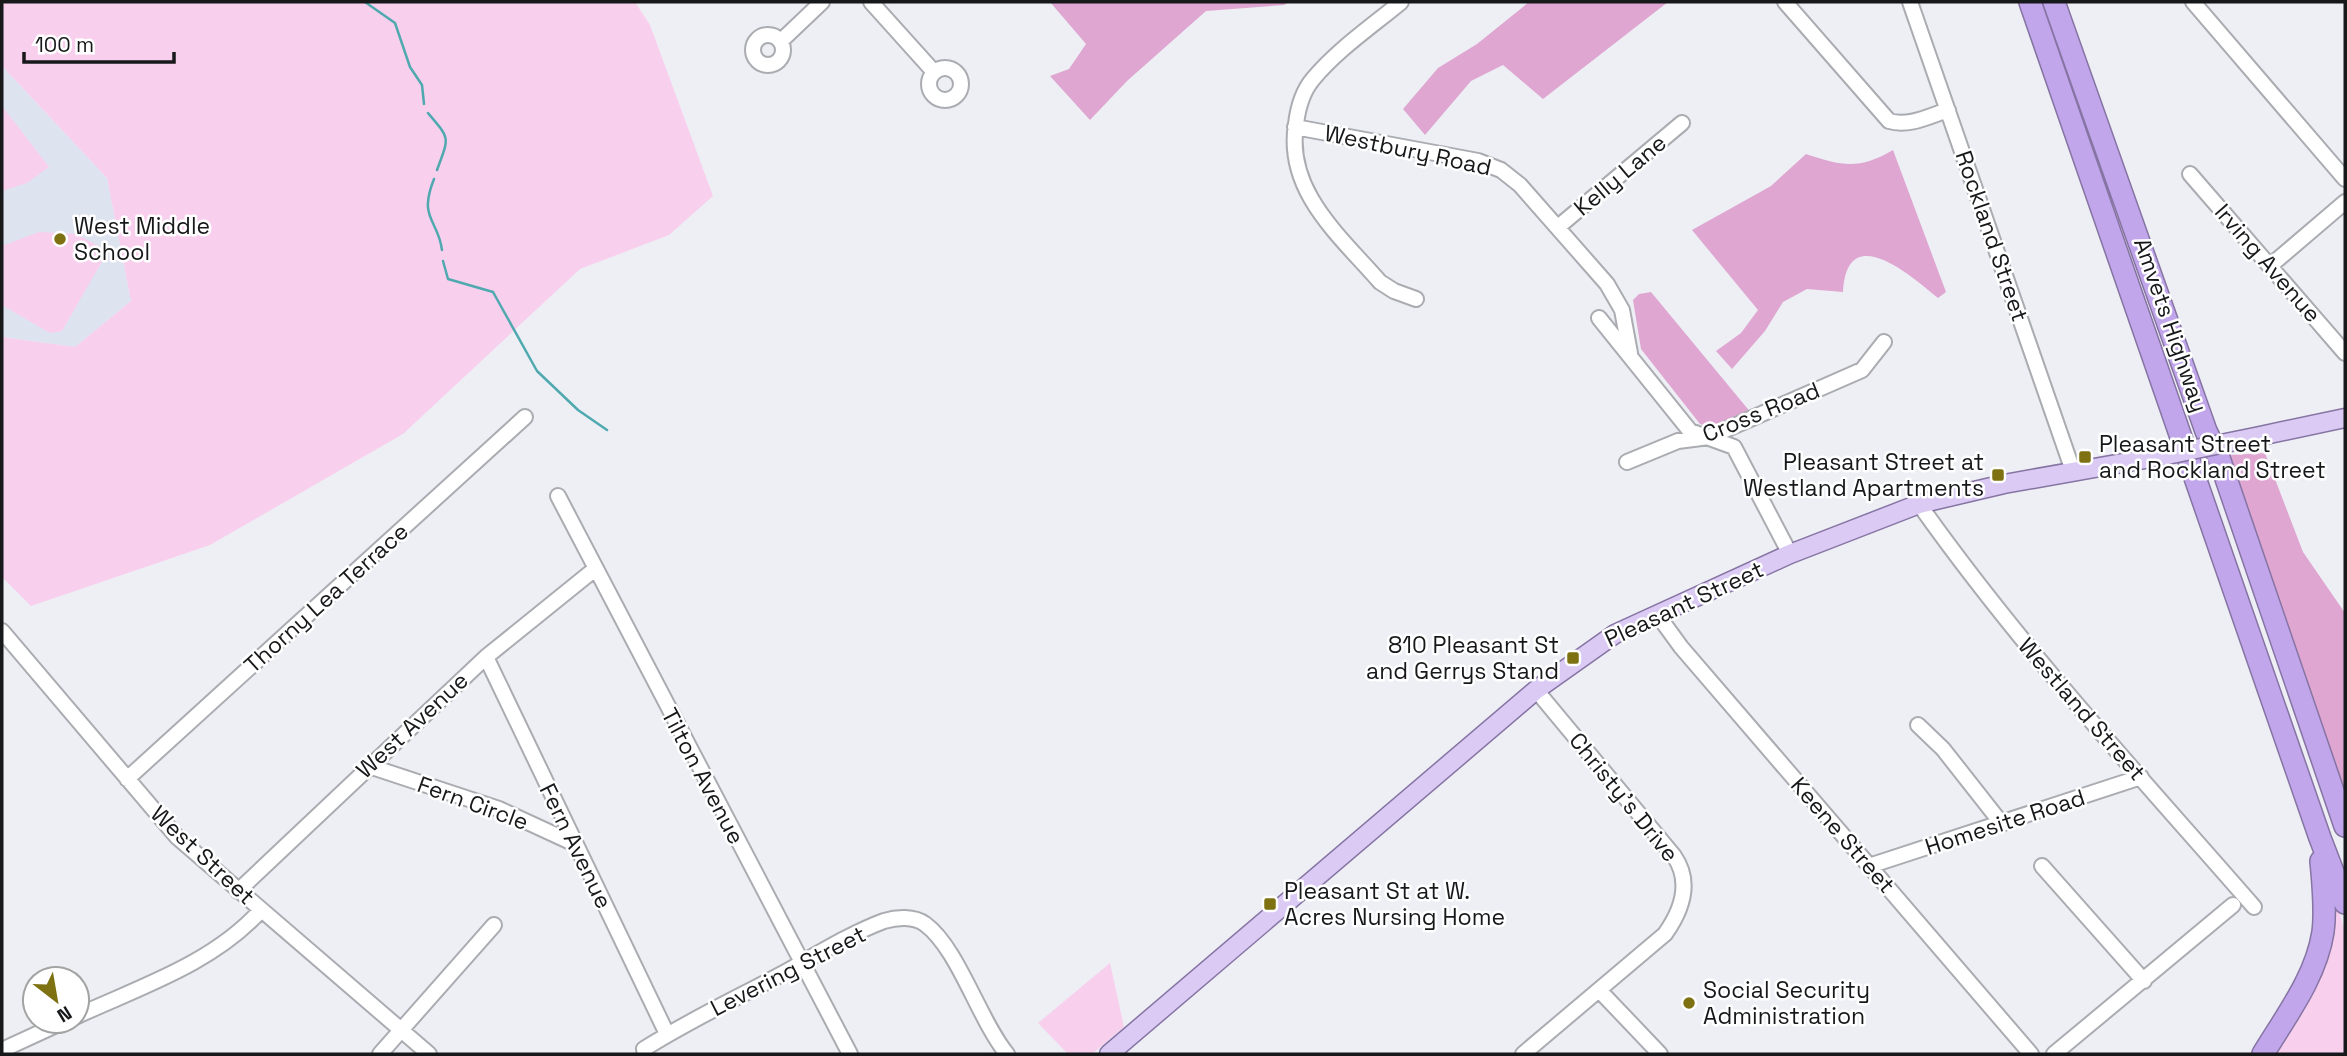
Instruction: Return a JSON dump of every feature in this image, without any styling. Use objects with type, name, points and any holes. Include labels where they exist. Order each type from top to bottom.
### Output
[{"type":"highway","name":"Amvets Highway","points":[[2030,2],[2320,838],[2345,903]]},
{"type":"highway","name":"Amvets Highway","points":[[2054,2],[2329,774],[2345,826]]},
{"type":"highway","points":[[2329,774],[2345,801]]},
{"type":"highway","points":[[2263,1054],[2302,990],[2315,961],[2323,932],[2320,838]]},
{"type":"main road","name":"Pleasant Street","points":[[1119,1051],[1536,690],[1600,643],[1790,554],[1919,504],[2345,418]]},
{"type":"street","points":[[780,41],[822,2]]},
{"type":"street","points":[[871,2],[934,72]]},
{"type":"street","points":[[1401,2],[1312,80],[1299,105],[1295,127],[1297,168],[1313,204],[1380,282],[1394,291],[1416,299]]},
{"type":"street","points":[[1785,2],[1889,121],[1912,122],[1948,110]]},
{"type":"street","name":"Rockland Street","points":[[1910,2],[2073,471]]},
{"type":"street","points":[[2193,2],[2345,179]]},
{"type":"street","name":"Kelly Lane","points":[[1558,227],[1682,123]]},
{"type":"street","name":"Westbury Road","points":[[1295,127],[1490,165],[1502,170],[1520,185],[1607,284],[1622,310],[1630,353]]},
{"type":"street","name":"Irving Avenue","points":[[2190,174],[2345,353]]},
{"type":"street","points":[[2270,266],[2345,202]]},
{"type":"street","points":[[1599,318],[1630,353],[1690,431],[1734,447],[1790,554]]},
{"type":"street","name":"Cross Road","points":[[1627,462],[1678,442],[1709,438],[1862,370],[1884,342]]},
{"type":"street","name":"Thorny Lea Terrace","points":[[127,779],[525,417]]},
{"type":"street","name":"Tilton Avenue","points":[[558,496],[850,1054]]},
{"type":"street","name":"Westland Street","points":[[1919,504],[1972,579],[2254,908]]},
{"type":"street","name":"West Avenue","points":[[238,891],[486,657],[595,569]]},
{"type":"street","name":"Keene Street","points":[[1657,614],[1681,646],[2031,1054]]},
{"type":"street","name":"West Street","points":[[2,631],[177,837],[429,1054]]},
{"type":"street","name":"Fern Avenue","points":[[486,657],[667,1034]]},
{"type":"street","name":"Christy's Drive","points":[[1523,1054],[1665,934],[1682,902],[1683,874],[1670,850],[1536,690]]},
{"type":"street","points":[[1918,725],[1943,749],[2002,824]]},
{"type":"street","name":"Fern Circle","points":[[369,766],[499,809],[575,844]]},
{"type":"street","name":"Homesite Road","points":[[1869,866],[2141,777]]},
{"type":"street","points":[[2042,866],[2144,981]]},
{"type":"street","points":[[2054,1054],[2233,905]]},
{"type":"street","points":[[91,1010],[193,964],[248,925],[261,910]]},
{"type":"street","name":"Levering Street","points":[[645,1054],[645,1049],[667,1034],[885,921],[912,919],[932,929],[945,947],[989,1028],[1007,1054]]},
{"type":"street","points":[[380,1054],[494,925]]},
{"type":"street","points":[[1599,990],[1660,1054]]},
{"type":"street","points":[[3,1052],[37,1035]]},
{"type":"shaded area","points":[[2,2],[635,2],[650,25],[713,196],[669,235],[580,269],[403,434],[210,545],[31,606],[2,577],[2,337],[75,347],[131,301],[107,178],[2,66]]},
{"type":"shaded area","points":[[1050,2],[1289,2],[1284,5],[1206,11],[1127,81],[1090,120],[1050,76],[1069,69],[1086,44]]},
{"type":"shaded area","points":[[1529,2],[1668,2],[1543,99],[1503,65],[1471,81],[1425,135],[1403,109],[1438,68],[1477,44]]},
{"type":"shaded area","name":"West Middle School","points":[[2,66],[107,178],[131,301],[75,347],[2,337]]},
{"type":"shaded area","points":[[2,106],[49,167],[27,183],[2,191]]},
{"type":"shaded area","points":[[1893,150],[1946,292],[1938,298],[1882,259],[1868,256],[1856,259],[1847,270],[1843,292],[1807,289],[1783,302],[1765,331],[1732,369],[1716,351],[1741,333],[1758,310],[1692,230],[1771,186],[1806,154],[1850,164],[1870,161]]},
{"type":"shaded area","points":[[39,232],[76,234],[108,251],[62,331],[50,333],[2,305],[2,246]]},
{"type":"shaded area","points":[[1651,292],[1752,414],[1724,426],[1712,428],[1700,424],[1641,349],[1633,300],[1639,294]]},
{"type":"shaded area","points":[[2265,453],[2303,552],[2345,613],[2345,797],[2230,455]]},
{"type":"shaded area","points":[[2333,907],[2338,907],[2345,933],[2345,1054],[2275,1054],[2318,982],[2329,953]]},
{"type":"shaded area","points":[[1110,963],[1124,1027],[1092,1054],[1068,1054],[1038,1023]]},
{"type":"waterway","points":[[365,2],[395,23],[410,67],[422,85],[424,104]]},
{"type":"waterway","points":[[428,113],[446,139],[437,170]]},
{"type":"waterway","points":[[434,179],[428,211],[442,250]]},
{"type":"waterway","points":[[443,261],[448,279],[493,292],[537,371],[578,410],[607,430]]},
{"type":"place","name":"West Middle School","points":[[60,239]]},
{"type":"place","name":"Pleasant Street and Rockland Street","points":[[2085,457]]},
{"type":"place","name":"Pleasant Street at Westland Apartments","points":[[1998,475]]},
{"type":"place","name":"810 Pleasant St and Gerrys Stand","points":[[1573,658]]},
{"type":"place","name":"Pleasant St at W. Acres Nursing Home","points":[[1270,904]]},
{"type":"place","name":"Social Security Administration","points":[[1689,1003]]}]
